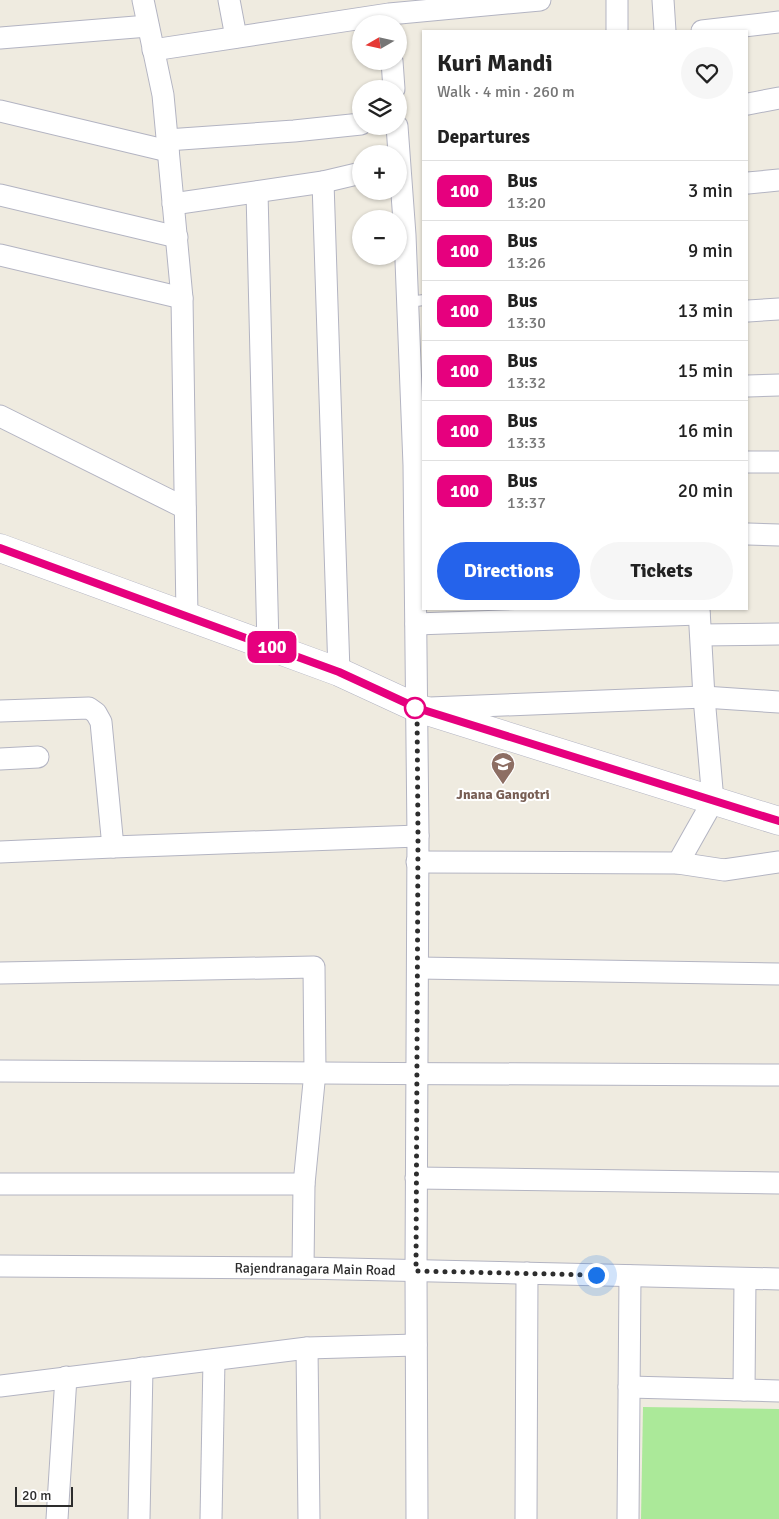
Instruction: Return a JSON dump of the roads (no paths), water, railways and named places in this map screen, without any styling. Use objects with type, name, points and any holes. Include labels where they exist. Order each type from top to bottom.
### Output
[{"type":"street","points":[[143,0],[163,95],[182,298],[186,616]]},
{"type":"street","points":[[229,0],[236,37]]},
{"type":"street","points":[[408,17],[540,0]]},
{"type":"street","points":[[617,0],[617,30]]},
{"type":"street","points":[[663,0],[665,30]]},
{"type":"street","points":[[711,30],[779,22]]},
{"type":"street","points":[[152,50],[236,37],[352,23]]},
{"type":"street","points":[[0,38],[148,26]]},
{"type":"street","points":[[748,104],[779,98]]},
{"type":"street","points":[[0,111],[168,145],[352,125]]},
{"type":"street","points":[[173,204],[323,182],[352,175]]},
{"type":"street","points":[[748,184],[779,180]]},
{"type":"street","points":[[323,182],[339,672]]},
{"type":"street","points":[[257,192],[268,646]]},
{"type":"street","points":[[0,195],[176,237]]},
{"type":"street","points":[[402,200],[405,236],[416,308],[419,465],[416,624],[418,836],[417,1519]]},
{"type":"street","points":[[0,255],[182,298]]},
{"type":"street","points":[[748,311],[779,309]]},
{"type":"street","points":[[748,386],[779,385]]},
{"type":"street","points":[[0,416],[185,508]]},
{"type":"street","points":[[748,462],[779,462]]},
{"type":"street","points":[[748,534],[779,534]]},
{"type":"street","points":[[0,548],[339,672],[417,708],[779,821]]},
{"type":"street","points":[[416,624],[699,611],[713,801],[678,863]]},
{"type":"street","points":[[701,635],[779,634]]},
{"type":"street","points":[[417,708],[704,697],[779,702]]},
{"type":"street","points":[[0,710],[89,708],[96,713],[101,722],[113,847]]},
{"type":"street","points":[[0,759],[38,757]]},
{"type":"street","points":[[0,852],[418,836]]},
{"type":"street","points":[[417,862],[678,863],[724,870],[779,862]]},
{"type":"street","points":[[0,973],[314,967],[315,1072],[304,1184],[304,1268]]},
{"type":"street","points":[[418,968],[779,974]]},
{"type":"street","points":[[0,1071],[779,1075]]},
{"type":"street","points":[[416,1178],[779,1183]]},
{"type":"street","points":[[0,1184],[304,1184]]},
{"type":"street","name":"Rajendranagara Main Road","points":[[0,1266],[304,1268],[779,1279]]},
{"type":"street","points":[[526,1519],[527,1273]]},
{"type":"street","points":[[628,1519],[630,1276]]},
{"type":"street","points":[[744,1390],[745,1278]]},
{"type":"street","points":[[0,1386],[307,1348],[416,1345]]},
{"type":"street","points":[[307,1348],[309,1519]]},
{"type":"street","points":[[211,1519],[214,1360]]},
{"type":"street","points":[[139,1519],[142,1368]]},
{"type":"street","points":[[57,1519],[66,1377]]},
{"type":"street","points":[[629,1387],[779,1391]]},
{"type":"place","name":"Jnana Gangotri","points":[[503,785]]}]
